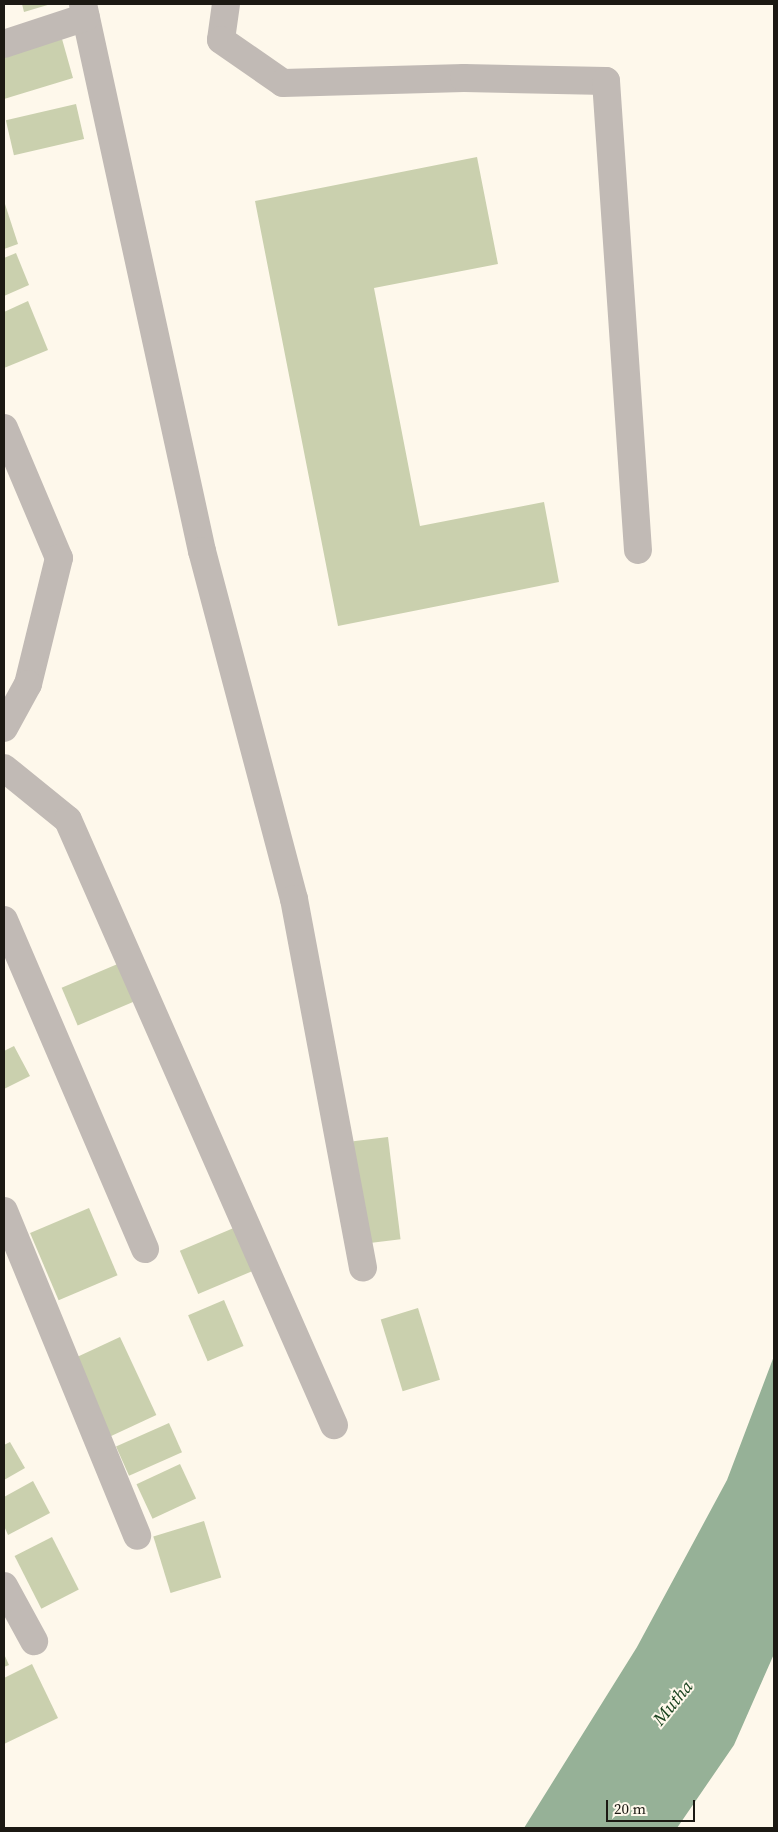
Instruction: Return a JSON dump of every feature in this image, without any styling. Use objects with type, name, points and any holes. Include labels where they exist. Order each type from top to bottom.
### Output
[{"type":"street","points":[[226,4],[221,40],[283,83],[464,78],[606,81],[638,550]]},
{"type":"street","points":[[4,44],[85,11],[202,550],[294,899],[363,1268]]},
{"type":"street","points":[[4,428],[59,558],[28,684],[4,728]]},
{"type":"street","points":[[4,768],[68,820],[334,1425]]},
{"type":"street","points":[[4,920],[144,1249]]},
{"type":"street","points":[[4,1211],[138,1536]]},
{"type":"street","points":[[4,1586],[34,1640]]},
{"type":"water","name":"Mutha","points":[[774,1356],[774,1654],[734,1745],[677,1828],[524,1828],[637,1647],[727,1480]]},
{"type":"building","points":[[22,4],[51,4],[24,12]]},
{"type":"building","points":[[62,39],[73,78],[4,99],[4,56]]},
{"type":"building","points":[[76,104],[84,139],[14,155],[6,120]]},
{"type":"building","points":[[477,157],[498,264],[374,288],[420,526],[544,502],[559,582],[338,626],[255,201]]},
{"type":"building","points":[[4,201],[18,244],[4,249]]},
{"type":"building","points":[[16,253],[29,285],[4,296],[4,258]]},
{"type":"building","points":[[28,301],[48,350],[4,368],[4,312]]},
{"type":"building","points":[[127,960],[143,998],[78,1025],[62,988]]},
{"type":"building","points":[[14,1046],[30,1076],[4,1089],[4,1051]]},
{"type":"building","points":[[388,1137],[401,1239],[366,1243],[353,1141]]},
{"type":"building","points":[[89,1208],[118,1275],[59,1300],[30,1233]]},
{"type":"building","points":[[236,1227],[254,1270],[198,1294],[180,1251]]},
{"type":"building","points":[[224,1300],[244,1346],[208,1361],[188,1315]]},
{"type":"building","points":[[418,1308],[440,1380],[403,1391],[381,1319]]},
{"type":"building","points":[[120,1337],[156,1415],[110,1436],[74,1359]]},
{"type":"building","points":[[169,1423],[182,1452],[129,1476],[116,1447]]},
{"type":"building","points":[[10,1442],[25,1468],[4,1480],[4,1445]]},
{"type":"building","points":[[180,1464],[196,1498],[153,1519],[136,1484]]},
{"type":"building","points":[[33,1481],[50,1513],[8,1535],[4,1526],[4,1497]]},
{"type":"building","points":[[204,1521],[221,1577],[171,1593],[153,1536]]},
{"type":"building","points":[[52,1537],[79,1590],[41,1609],[15,1556]]},
{"type":"building","points":[[4,1654],[9,1665],[4,1667]]},
{"type":"building","points":[[32,1664],[58,1718],[4,1744],[4,1678]]}]
